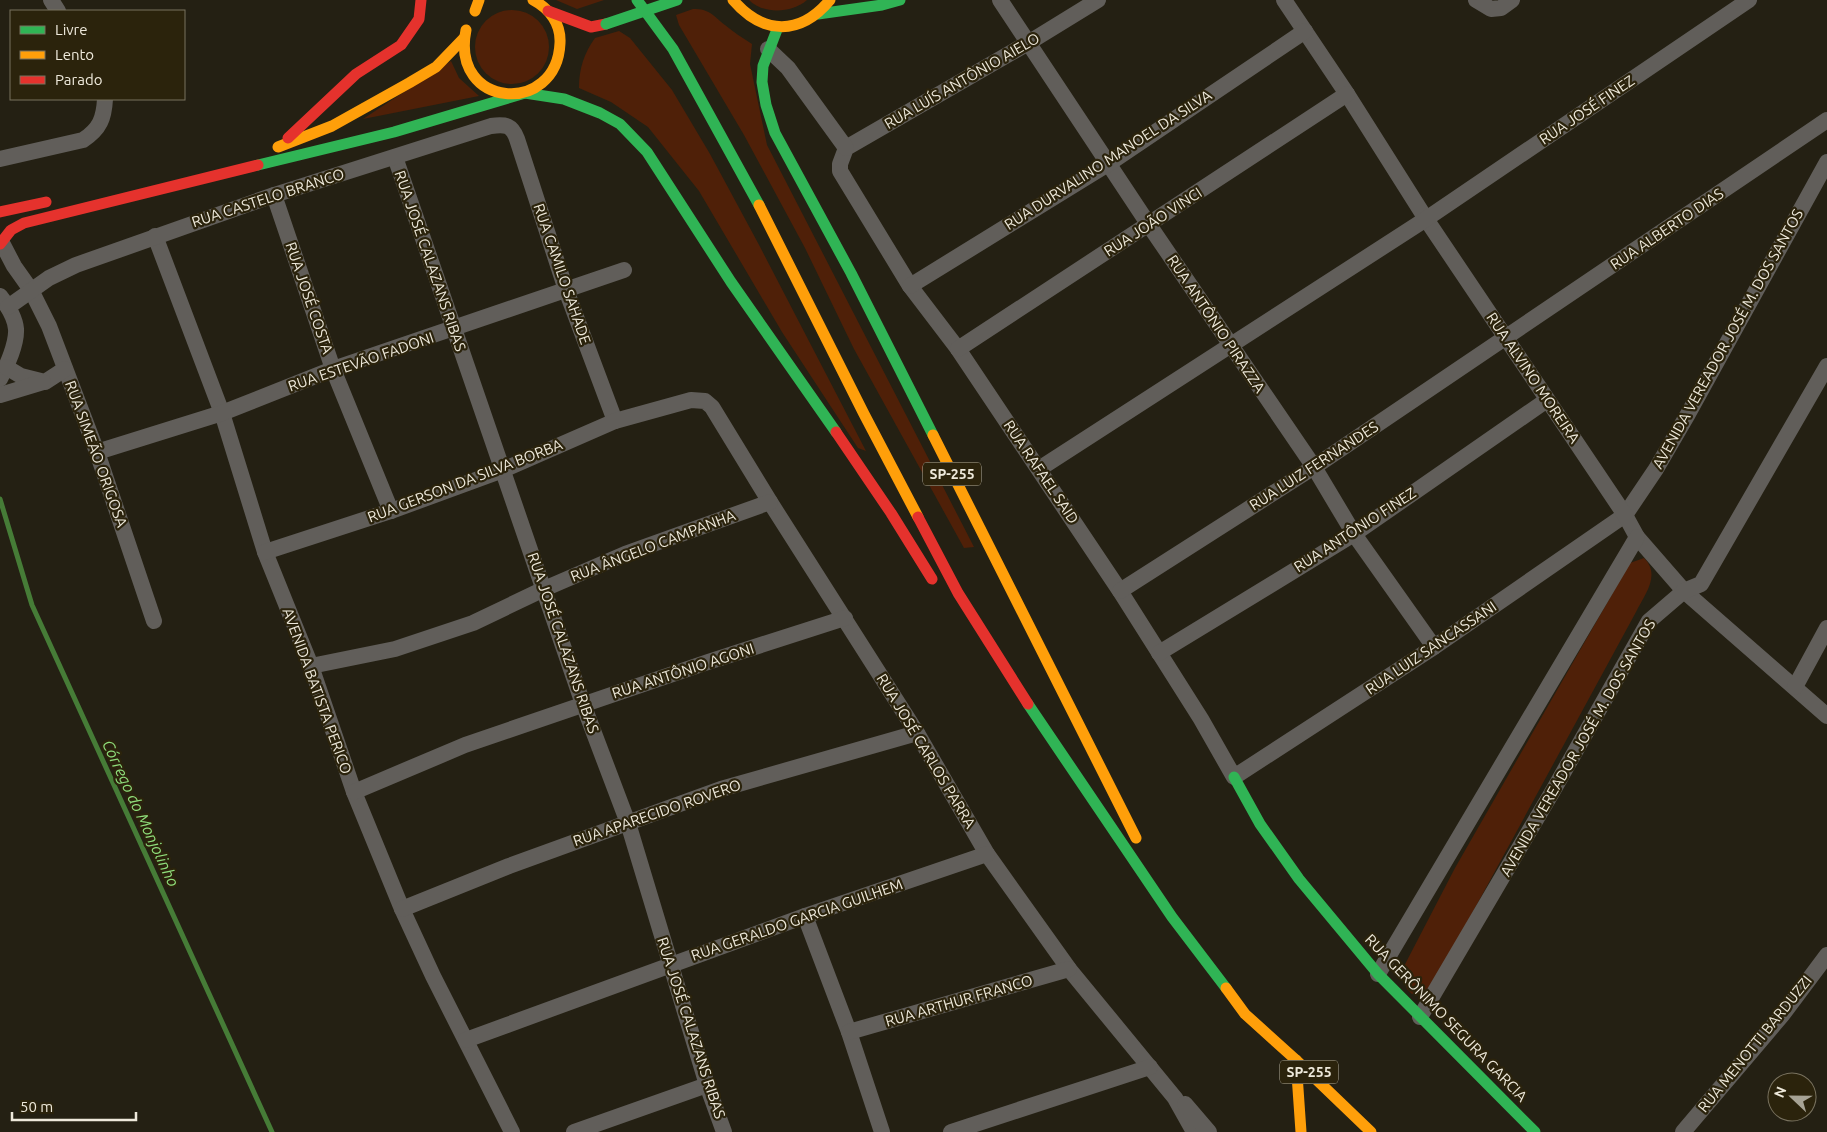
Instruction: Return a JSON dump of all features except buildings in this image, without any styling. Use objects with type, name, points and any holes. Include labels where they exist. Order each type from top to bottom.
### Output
[{"type":"main road","points":[[421,0],[419,19],[401,45],[356,74],[274,148],[332,126],[409,83],[436,67],[464,38]]},
{"type":"main road","points":[[491,0],[477,6],[470,18],[462,43],[464,60],[472,74],[484,86],[499,93],[525,93],[564,99],[600,113],[620,124],[647,152],[732,282],[891,512],[937,587]]},
{"type":"main road","points":[[534,0],[548,11],[588,30],[677,0]]},
{"type":"main road","name":"SP-255","points":[[637,0],[673,50],[761,208],[864,414],[958,593],[1031,708],[1172,917],[1244,1014],[1372,1132]]},
{"type":"main road","points":[[733,0],[750,17],[763,24],[778,27],[806,22],[818,14],[830,0]]},
{"type":"main road","points":[[818,14],[882,5],[900,0]]},
{"type":"main road","points":[[1,241],[11,230],[24,223],[394,132],[525,93],[545,81],[554,71],[561,53],[560,33],[556,21],[548,11]]},
{"type":"main road","name":"SP-255","points":[[778,27],[763,66],[762,82],[766,105],[775,133],[855,281],[1142,849],[1161,888],[1172,917]]},
{"type":"main road","points":[[561,53],[571,44]]},
{"type":"main road","points":[[0,212],[58,199]]},
{"type":"main road","name":"SP-255","points":[[975,640],[1031,708]]},
{"type":"main road","name":"RUA GERÔNIMO SEGURA GARCIA","points":[[1234,777],[1260,824],[1299,879],[1378,974],[1535,1132]]},
{"type":"main road","points":[[1296,1060],[1301,1132]]},
{"type":"street","name":"RUA ANTÔNIO PIRAZZA","points":[[1000,0],[1108,164],[1314,467],[1354,534],[1434,647]]},
{"type":"street","name":"RUA LUÍS ANTÔNIO AIELO","points":[[846,148],[1028,43],[1098,0]]},
{"type":"street","name":"RUA ALVINO MOREIRA","points":[[1284,0],[1347,94],[1426,219],[1625,515],[1637,537],[1684,591],[1827,716]]},
{"type":"street","points":[[1476,0],[1491,9],[1501,8],[1512,0]]},
{"type":"street","name":"RUA JOSÉ FINEZ","points":[[1039,469],[1426,219],[1749,0]]},
{"type":"street","name":"RUA DURVALINO MANOEL DA SILVA","points":[[910,286],[1108,164],[1305,31]]},
{"type":"street","points":[[768,49],[788,68],[846,148]]},
{"type":"street","name":"RUA JOÃO VINCI","points":[[958,349],[1347,94]]},
{"type":"street","points":[[0,159],[83,140],[94,133],[101,122],[105,100]]},
{"type":"street","name":"RUA ALBERTO DIAS","points":[[1506,338],[1827,120]]},
{"type":"street","name":"RUA CASTELO BRANCO","points":[[4,302],[31,290],[49,278],[76,265],[274,194],[491,126],[511,127]]},
{"type":"street","name":"RUA CAMILO SAHADE","points":[[511,127],[518,139],[566,290],[615,421]]},
{"type":"street","name":"RUA RAFAEL SAID","points":[[846,148],[840,164],[840,171],[910,286],[958,349],[1120,591],[1201,719],[1234,777]]},
{"type":"street","name":"RUA JOSÉ CALAZANS RIBAS","points":[[395,157],[583,704],[628,822],[707,1085],[724,1132]]},
{"type":"street","name":"AVENIDA VEREADOR JOSÉ M. DOS SANTOS","points":[[1625,515],[1656,469],[1688,414],[1827,162]]},
{"type":"street","name":"RUA JOSÉ COSTA","points":[[274,194],[333,369],[391,511]]},
{"type":"street","name":"AVENIDA BATISTA PERICO","points":[[155,236],[222,413],[265,552],[311,666],[354,792],[402,909],[433,976],[512,1132]]},
{"type":"street","name":"RUA SIMEÃO ORIGOSA","points":[[1,241],[14,266],[31,290],[49,326],[97,452],[154,621]]},
{"type":"street","name":"RUA ESTEVÃO FADONI","points":[[97,452],[222,413],[333,369],[624,270]]},
{"type":"street","points":[[4,302],[16,329],[3,373],[45,382]]},
{"type":"street","name":"RUA LUIZ FERNANDES","points":[[1120,591],[1314,467],[1506,338]]},
{"type":"street","name":"AVENIDA VEREADOR JOSÉ M. DOS SANTOS","points":[[1420,1017],[1549,797],[1649,621],[1684,591],[1701,584],[1827,366]]},
{"type":"street","points":[[0,395],[45,382],[65,369]]},
{"type":"street","name":"RUA GERSON DA SILVA BORBA","points":[[265,552],[391,511],[503,470],[615,421],[692,400]]},
{"type":"street","name":"RUA JOSÉ CARLOS PARRA","points":[[692,400],[705,401],[712,407],[917,733],[987,854],[1069,969],[1174,1098],[1194,1132]]},
{"type":"street","name":"RUA ANTÔNIO FINEZ","points":[[1159,653],[1354,534],[1547,400]]},
{"type":"street","name":"RUA ÂNGELO CAMPANHA","points":[[311,666],[395,649],[473,623],[624,554],[770,502]]},
{"type":"street","name":"RUA LUIZ SANCASSANI","points":[[1234,777],[1434,647],[1625,515]]},
{"type":"street","points":[[1378,974],[1637,537]]},
{"type":"street","name":"RUA ANTÔNIO AGONI","points":[[354,792],[465,745],[845,618]]},
{"type":"street","points":[[1794,687],[1827,628]]},
{"type":"street","name":"RUA APARECIDO ROVERO","points":[[402,909],[509,866],[721,789],[917,733]]},
{"type":"street","name":"RUA GERALDO GARCIA GUILHEM","points":[[466,1040],[805,916],[987,854]]},
{"type":"street","points":[[805,916],[849,1032],[882,1132]]},
{"type":"street","name":"RUA MENOTTI BARDUZZI","points":[[1682,1132],[1783,1014],[1827,955]]},
{"type":"street","name":"RUA ARTHUR FRANCO","points":[[849,1032],[1069,969]]},
{"type":"street","points":[[950,1132],[1150,1067]]},
{"type":"street","points":[[574,1132],[707,1085]]},
{"type":"street","name":"RUA JOSÉ CARLOS PARRA","points":[[1174,1098],[1187,1106],[1209,1132]]},
{"type":"shaded area","points":[[556,0],[604,0],[577,9]]},
{"type":"shaded area","points":[[749,0],[807,0],[794,8],[770,10],[755,5]]},
{"type":"shaded area","points":[[693,9],[711,13],[752,44],[750,64],[767,145],[974,547],[964,548],[854,349],[805,248],[744,135],[679,25],[676,15]]},
{"type":"shaded area","points":[[512,10],[533,16],[543,26],[549,47],[543,68],[533,78],[512,84],[491,78],[481,68],[475,47],[481,26],[491,16]]},
{"type":"shaded area","points":[[619,31],[630,38],[672,90],[710,154],[866,451],[858,448],[782,332],[699,191],[648,127],[611,102],[579,88],[583,62],[595,38]]},
{"type":"shaded area","points":[[451,61],[459,78],[479,96],[363,119]]},
{"type":"shaded area","points":[[1644,558],[1649,564],[1651,571],[1650,585],[1439,974],[1424,993],[1412,994],[1407,989],[1401,972],[1455,868],[1630,563]]},
{"type":"waterway","name":"Córrego do Monjolinho","points":[[0,499],[32,605],[272,1132]]},
{"type":"traffic: fast","points":[[637,0],[673,49],[759,205]]},
{"type":"traffic: fast","points":[[606,24],[677,0]]},
{"type":"traffic: fast","points":[[818,14],[882,5],[900,0]]},
{"type":"traffic: fast","points":[[778,27],[763,66],[762,82],[766,105],[775,133],[851,273],[933,435]]},
{"type":"traffic: fast","points":[[258,165],[394,132],[525,93]]},
{"type":"traffic: fast","points":[[525,93],[564,99],[600,113],[620,124],[647,152],[731,282],[836,432]]},
{"type":"traffic: fast","points":[[1028,704],[1172,917],[1226,988]]},
{"type":"traffic: fast","points":[[1234,777],[1260,824],[1299,879],[1378,974],[1535,1132]]},
{"type":"traffic: slow","points":[[475,11],[479,0]]},
{"type":"traffic: slow","points":[[466,30],[465,56],[474,76],[488,88],[506,94],[525,92],[542,83],[554,67],[560,43],[559,30],[553,18],[545,8],[533,0]]},
{"type":"traffic: slow","points":[[733,0],[745,12],[757,20],[769,25],[782,27],[806,20],[818,12],[830,0]]},
{"type":"traffic: slow","points":[[278,147],[332,126],[409,83],[436,67],[464,38]]},
{"type":"traffic: slow","points":[[759,205],[918,517]]},
{"type":"traffic: slow","points":[[933,435],[1136,838]]},
{"type":"traffic: slow","points":[[1226,988],[1245,1014],[1371,1132]]},
{"type":"traffic: slow","points":[[1296,1060],[1301,1132]]},
{"type":"traffic: jam","points":[[288,138],[356,74],[401,45],[419,19],[421,0]]},
{"type":"traffic: jam","points":[[548,11],[591,27],[606,24]]},
{"type":"traffic: jam","points":[[0,244],[11,230],[24,223],[258,165]]},
{"type":"traffic: jam","points":[[0,212],[46,202]]},
{"type":"traffic: jam","points":[[836,432],[891,513],[932,579]]},
{"type":"traffic: jam","points":[[918,517],[958,593],[1028,704]]}]
